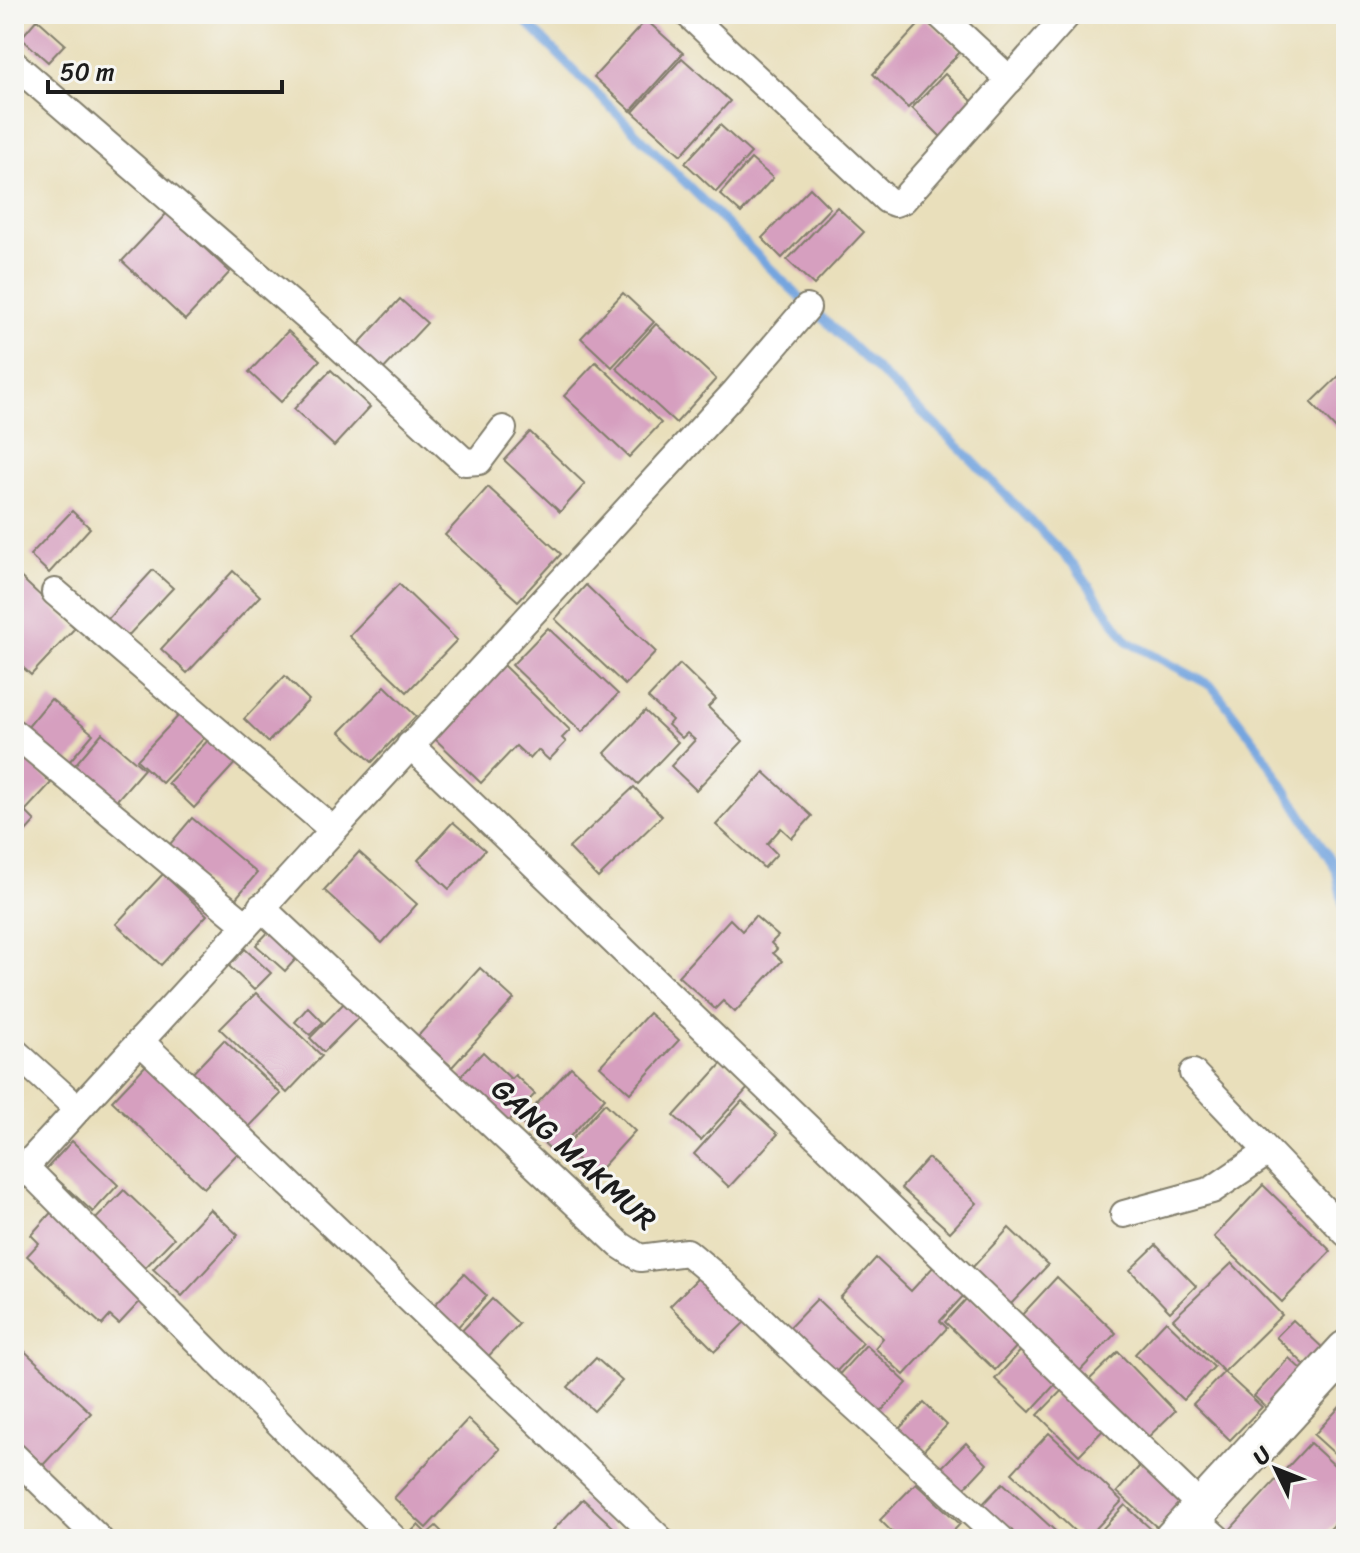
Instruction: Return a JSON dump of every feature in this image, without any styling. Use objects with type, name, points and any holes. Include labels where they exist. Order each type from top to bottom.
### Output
[{"type":"street","points":[[688,14],[887,200],[895,203],[903,200],[1068,14]]},
{"type":"street","points":[[939,14],[1010,80]]},
{"type":"street","points":[[14,64],[318,327],[465,462],[479,461],[503,429]]},
{"type":"street","points":[[394,1539],[19,1173],[735,392],[807,308]]},
{"type":"street","points":[[55,592],[332,829]]},
{"type":"street","name":"GANG MAKMUR","points":[[14,733],[253,916],[620,1245],[640,1258],[687,1252],[1001,1539]]},
{"type":"street","points":[[410,745],[1197,1526],[1346,1350]]},
{"type":"street","points":[[140,1041],[660,1539]]},
{"type":"street","points":[[14,1051],[77,1108]]},
{"type":"street","points":[[1193,1073],[1346,1233]]},
{"type":"street","points":[[1124,1214],[1212,1190],[1268,1152]]},
{"type":"street","points":[[14,1456],[99,1539]]},
{"type":"building","points":[[925,18],[961,51],[908,108],[873,74]]},
{"type":"building","points":[[37,19],[65,44],[48,62],[21,38]]},
{"type":"building","points":[[646,20],[683,53],[631,111],[594,77]]},
{"type":"building","points":[[682,58],[730,101],[681,155],[633,112]]},
{"type":"building","points":[[945,74],[976,105],[943,139],[912,108]]},
{"type":"building","points":[[720,125],[751,153],[716,192],[685,163]]},
{"type":"building","points":[[751,159],[773,178],[741,213],[720,194]]},
{"type":"building","points":[[810,188],[830,208],[782,258],[762,238]]},
{"type":"building","points":[[837,207],[864,232],[814,285],[787,260]]},
{"type":"building","points":[[167,213],[230,272],[185,320],[122,261]]},
{"type":"building","points":[[623,293],[654,322],[612,367],[581,338]]},
{"type":"building","points":[[400,299],[427,323],[379,374],[353,350]]},
{"type":"building","points":[[656,324],[716,379],[676,423],[616,368]]},
{"type":"building","points":[[288,331],[320,360],[281,402],[249,372]]},
{"type":"building","points":[[596,362],[661,423],[629,457],[564,396]]},
{"type":"building","points":[[1346,369],[1346,439],[1311,403]]},
{"type":"building","points":[[331,370],[370,407],[334,446],[294,409]]},
{"type":"building","points":[[530,432],[585,484],[560,512],[504,460]]},
{"type":"building","points":[[488,487],[561,554],[518,601],[445,535]]},
{"type":"building","points":[[72,511],[90,528],[49,573],[30,555]]},
{"type":"building","points":[[153,570],[173,588],[124,640],[105,622]]},
{"type":"building","points":[[14,571],[75,628],[31,675],[14,659]]},
{"type":"building","points":[[233,571],[260,596],[187,673],[161,649]]},
{"type":"building","points":[[399,584],[457,640],[407,692],[349,636]]},
{"type":"building","points":[[586,585],[656,652],[625,685],[555,619]]},
{"type":"building","points":[[548,628],[618,694],[582,732],[512,665]]},
{"type":"building","points":[[680,664],[716,699],[708,707],[743,741],[696,790],[671,766],[695,740],[687,733],[682,738],[668,725],[672,720],[648,698]]},
{"type":"building","points":[[503,665],[570,730],[562,738],[566,742],[549,760],[538,750],[530,759],[516,746],[481,783],[433,737]]},
{"type":"building","points":[[285,676],[309,700],[268,742],[244,719]]},
{"type":"building","points":[[385,686],[416,716],[372,762],[340,732]]},
{"type":"building","points":[[51,699],[93,734],[63,769],[22,734]]},
{"type":"building","points":[[183,711],[207,735],[162,783],[137,760]]},
{"type":"building","points":[[645,711],[678,742],[638,784],[605,753]]},
{"type":"building","points":[[102,733],[144,769],[110,808],[69,772]]},
{"type":"building","points":[[213,735],[239,759],[194,808],[168,783]]},
{"type":"building","points":[[21,754],[51,783],[25,811],[35,821],[14,844],[14,761]]},
{"type":"building","points":[[764,772],[812,816],[792,838],[781,828],[767,844],[777,854],[764,868],[716,825]]},
{"type":"building","points":[[634,787],[662,816],[598,878],[569,848]]},
{"type":"building","points":[[192,818],[257,873],[231,904],[165,850]]},
{"type":"building","points":[[453,822],[485,850],[449,889],[418,860]]},
{"type":"building","points":[[359,852],[417,904],[382,943],[324,890]]},
{"type":"building","points":[[163,874],[207,915],[161,965],[116,924]]},
{"type":"building","points":[[755,916],[778,936],[771,943],[777,949],[773,953],[782,961],[735,1012],[723,1001],[715,1009],[678,976],[730,919],[742,931]]},
{"type":"building","points":[[276,924],[304,950],[285,971],[256,945]]},
{"type":"building","points":[[245,949],[271,973],[254,990],[229,966]]},
{"type":"building","points":[[480,968],[514,999],[452,1067],[418,1036]]},
{"type":"building","points":[[256,993],[322,1056],[287,1093],[220,1029]]},
{"type":"building","points":[[347,1000],[362,1014],[324,1052],[310,1038]]},
{"type":"building","points":[[308,1007],[323,1022],[310,1035],[295,1022]]},
{"type":"building","points":[[649,1013],[679,1040],[630,1093],[600,1066]]},
{"type":"building","points":[[224,1040],[281,1094],[243,1133],[187,1079]]},
{"type":"building","points":[[483,1052],[511,1079],[515,1075],[535,1094],[501,1129],[454,1083]]},
{"type":"building","points":[[149,1062],[241,1150],[204,1188],[112,1101]]},
{"type":"building","points":[[723,1062],[749,1087],[701,1140],[674,1116]]},
{"type":"building","points":[[571,1067],[605,1098],[555,1153],[520,1122]]},
{"type":"building","points":[[742,1101],[778,1134],[729,1187],[694,1154]]},
{"type":"building","points":[[605,1103],[635,1131],[594,1176],[564,1148]]},
{"type":"building","points":[[72,1141],[118,1185],[93,1212],[46,1169]]},
{"type":"building","points":[[928,1158],[977,1203],[950,1232],[901,1188]]},
{"type":"building","points":[[1263,1185],[1331,1251],[1282,1302],[1214,1237]]},
{"type":"building","points":[[124,1190],[174,1238],[140,1273],[90,1225]]},
{"type":"building","points":[[55,1208],[147,1294],[119,1324],[110,1316],[102,1325],[27,1256],[39,1243],[31,1235]]},
{"type":"building","points":[[210,1209],[238,1235],[182,1296],[153,1269]]},
{"type":"building","points":[[1009,1228],[1048,1265],[1010,1305],[971,1269]]},
{"type":"building","points":[[1156,1245],[1196,1286],[1170,1312],[1130,1270]]},
{"type":"building","points":[[876,1258],[911,1291],[936,1264],[966,1293],[940,1321],[947,1328],[904,1375],[875,1348],[883,1338],[840,1298]]},
{"type":"building","points":[[1232,1263],[1282,1315],[1224,1372],[1173,1319]]},
{"type":"building","points":[[464,1274],[487,1296],[451,1334],[427,1313]]},
{"type":"building","points":[[702,1274],[747,1320],[715,1351],[670,1306]]},
{"type":"building","points":[[1057,1277],[1116,1333],[1077,1374],[1019,1318]]},
{"type":"building","points":[[970,1295],[1020,1343],[995,1370],[945,1322]]},
{"type":"building","points":[[492,1299],[519,1324],[481,1364],[454,1339]]},
{"type":"building","points":[[817,1299],[863,1343],[834,1374],[787,1330]]},
{"type":"building","points":[[1293,1320],[1325,1350],[1308,1368],[1276,1337]]},
{"type":"building","points":[[1166,1321],[1214,1367],[1183,1400],[1135,1354]]},
{"type":"building","points":[[17,1344],[91,1413],[43,1465],[14,1438],[14,1346]]},
{"type":"building","points":[[866,1345],[907,1383],[876,1417],[835,1379]]},
{"type":"building","points":[[1025,1346],[1060,1379],[1030,1412],[995,1379]]},
{"type":"building","points":[[1118,1352],[1175,1411],[1141,1444],[1084,1385]]},
{"type":"building","points":[[596,1358],[622,1381],[594,1411],[568,1387]]},
{"type":"building","points":[[1289,1358],[1303,1371],[1268,1409],[1254,1396]]},
{"type":"building","points":[[1224,1372],[1262,1407],[1230,1440],[1193,1404]]},
{"type":"building","points":[[1068,1384],[1109,1424],[1079,1455],[1038,1415]]},
{"type":"building","points":[[1346,1400],[1346,1464],[1314,1435]]},
{"type":"building","points":[[924,1403],[947,1425],[918,1456],[894,1434]]},
{"type":"building","points":[[468,1419],[500,1449],[426,1528],[394,1498]]},
{"type":"building","points":[[1049,1433],[1122,1501],[1086,1539],[1012,1473]]},
{"type":"building","points":[[966,1443],[987,1464],[957,1496],[935,1474]]},
{"type":"building","points":[[1310,1443],[1346,1476],[1346,1512],[1321,1539],[1228,1539],[1224,1536]]},
{"type":"building","points":[[1144,1461],[1185,1498],[1158,1528],[1117,1492]]},
{"type":"building","points":[[916,1483],[960,1524],[946,1539],[899,1539],[880,1520]]},
{"type":"building","points":[[1003,1483],[1064,1539],[1008,1539],[977,1510]]},
{"type":"building","points":[[583,1499],[626,1539],[562,1539],[553,1530]]},
{"type":"building","points":[[1125,1505],[1152,1530],[1144,1539],[1093,1539]]},
{"type":"building","points":[[1346,1520],[1346,1539],[1329,1539]]},
{"type":"building","points":[[418,1525],[427,1534],[436,1526],[449,1539],[404,1539]]},
{"type":"waterway","points":[[518,14],[784,282],[964,452],[1075,566],[1128,642],[1212,686],[1258,746],[1336,869],[1346,921]]}]
